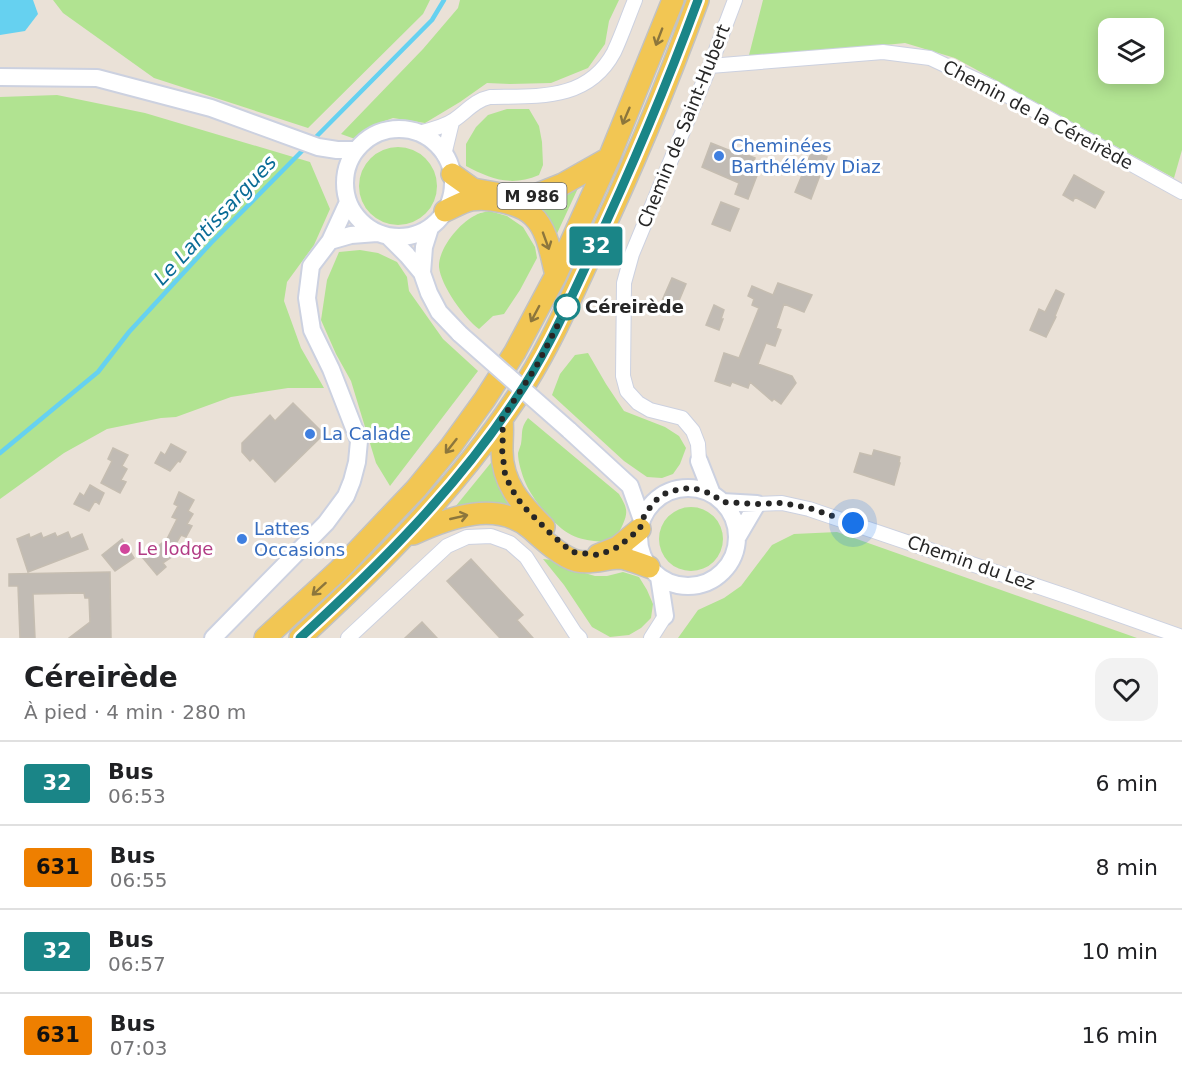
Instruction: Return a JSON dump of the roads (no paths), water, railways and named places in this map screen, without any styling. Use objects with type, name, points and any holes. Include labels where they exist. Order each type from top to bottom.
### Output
[{"type":"main road","name":"M 986","points":[[266,638],[339,570],[416,489],[451,447],[515,352],[556,275],[609,158],[673,0]]},
{"type":"main road","points":[[300,638],[370,572],[438,501],[502,419],[536,367],[579,282],[639,149],[677,58],[698,0]]},
{"type":"main road","name":"M 986","points":[[448,164],[472,189],[512,196],[533,196],[563,184],[609,158]]},
{"type":"main road","points":[[445,211],[475,200],[506,202],[519,207],[532,215],[541,228],[548,243],[556,275]]},
{"type":"main road","points":[[502,419],[505,474],[511,488],[522,505],[572,552],[599,555],[618,547],[641,524]]},
{"type":"main road","points":[[404,538],[449,519],[491,513],[510,516],[526,525],[553,548],[576,561],[601,562],[620,558],[654,572]]},
{"type":"street","points":[[418,133],[453,122],[483,99],[558,94],[592,78],[614,52],[636,0]]},
{"type":"street","name":"Chemin de Saint-Hubert","points":[[717,498],[699,460],[698,444],[693,431],[682,418],[650,410],[638,403],[627,391],[623,376],[624,283],[632,254],[735,0]]},
{"type":"street","name":"Chemin de la Céreirède","points":[[710,66],[883,52],[930,58],[994,88],[1182,192]]},
{"type":"street","points":[[0,77],[97,78],[210,108],[318,147],[356,150]]},
{"type":"street","points":[[330,241],[351,235],[410,236],[430,228],[445,211],[452,193],[448,164],[453,122]]},
{"type":"street","points":[[448,164],[433,142],[418,133],[391,130],[378,134],[366,140],[356,150],[347,168],[345,186],[348,202],[360,220],[383,234],[407,255],[422,273],[439,312],[460,334],[630,486],[641,524]]},
{"type":"street","points":[[318,147],[345,178]]},
{"type":"street","points":[[213,638],[326,523],[346,496],[352,481],[359,441],[331,369],[312,330],[307,298],[310,266],[330,241],[348,202]]},
{"type":"street","points":[[422,273],[424,247],[430,228]]},
{"type":"street","points":[[672,492],[699,460]]},
{"type":"street","points":[[630,486],[672,492]]},
{"type":"street","points":[[654,572],[668,582],[687,586],[702,584],[716,578],[727,567],[735,553],[737,538],[733,518],[717,498],[692,488],[672,492],[655,501],[641,524],[639,542],[643,555],[654,572],[664,616]]},
{"type":"street","name":"Chemin du Lez","points":[[717,498],[757,504],[782,503],[809,508],[1069,597],[1172,636]]},
{"type":"street","points":[[737,538],[757,504]]},
{"type":"street","points":[[348,638],[447,546],[467,537],[491,536],[510,543],[526,557],[580,638]]},
{"type":"street","points":[[651,638],[675,600],[687,586]]},
{"type":"street","points":[[1172,636],[1182,623]]},
{"type":"water","points":[[0,0],[33,0],[38,14],[25,31],[0,35]]},
{"type":"waterway","name":"Le Lantissargues","points":[[313,140],[432,20],[444,0]]},
{"type":"waterway","name":"Le Lantissargues","points":[[0,453],[98,372],[129,332],[211,243],[305,148]]},
{"type":"place","name":"Cheminées Barthélémy Diaz","points":[[719,156]]},
{"type":"place","name":"Céreirède","points":[[567,307]]},
{"type":"place","name":"La Calade","points":[[310,434]]},
{"type":"place","name":"Lattes Occasions","points":[[242,539]]},
{"type":"place","name":"Le lodge","points":[[125,549]]}]
